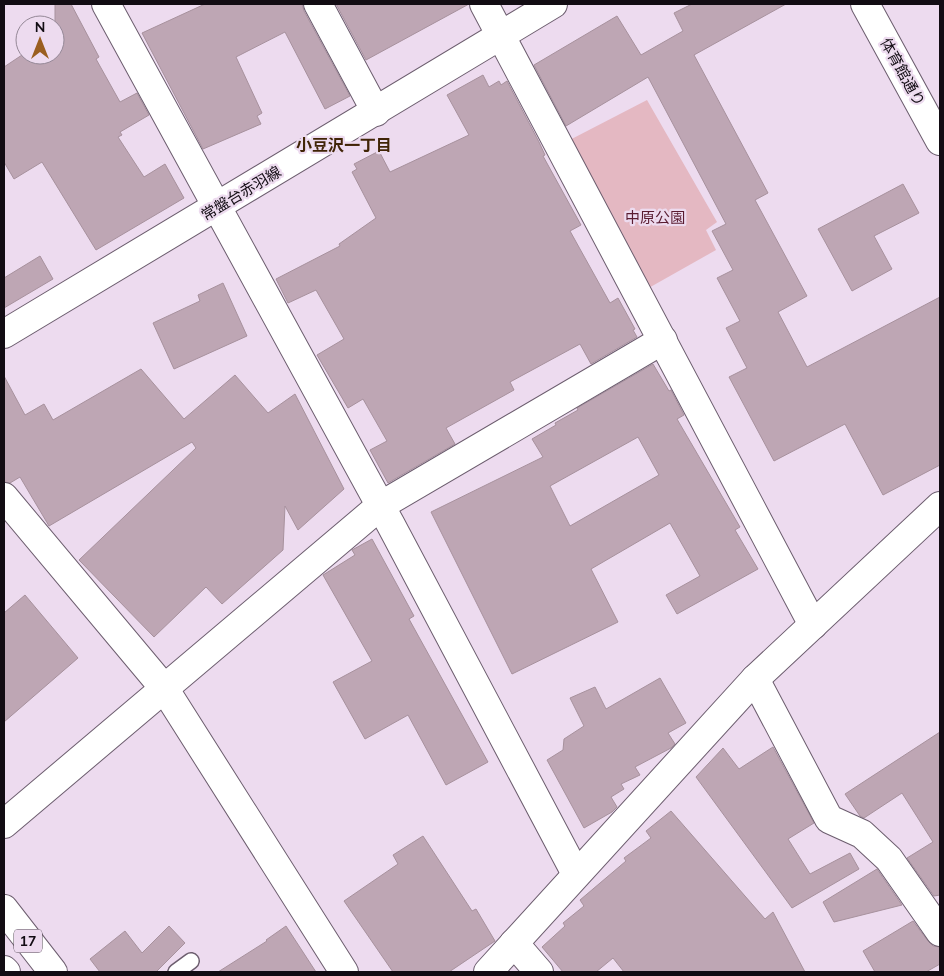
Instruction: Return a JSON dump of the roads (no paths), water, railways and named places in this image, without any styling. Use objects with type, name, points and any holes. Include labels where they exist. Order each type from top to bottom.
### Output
[{"type":"main road","points":[[106,4],[380,506],[576,874]]},
{"type":"main road","points":[[318,4],[376,112]]},
{"type":"main road","points":[[484,4],[813,625]]},
{"type":"main road","name":"常盤台赤羽線","points":[[4,334],[217,208],[553,4]]},
{"type":"main road","name":"体育館通り","points":[[866,4],[940,141]]},
{"type":"main road","points":[[4,824],[380,506],[662,340]]},
{"type":"main road","points":[[4,497],[164,688],[344,972]]},
{"type":"main road","points":[[488,972],[755,678],[940,506]]},
{"type":"main road","points":[[755,678],[829,819],[862,834],[889,859],[940,932]]},
{"type":"main road","name":"17","points":[[4,909],[53,972]]},
{"type":"main road","points":[[514,943],[539,972]]},
{"type":"lane","points":[[176,972],[191,961]]},
{"type":"district","name":"小豆沢一丁目","points":[[344,145]]},
{"type":"park label","name":"中原公園","points":[[655,217]]}]
